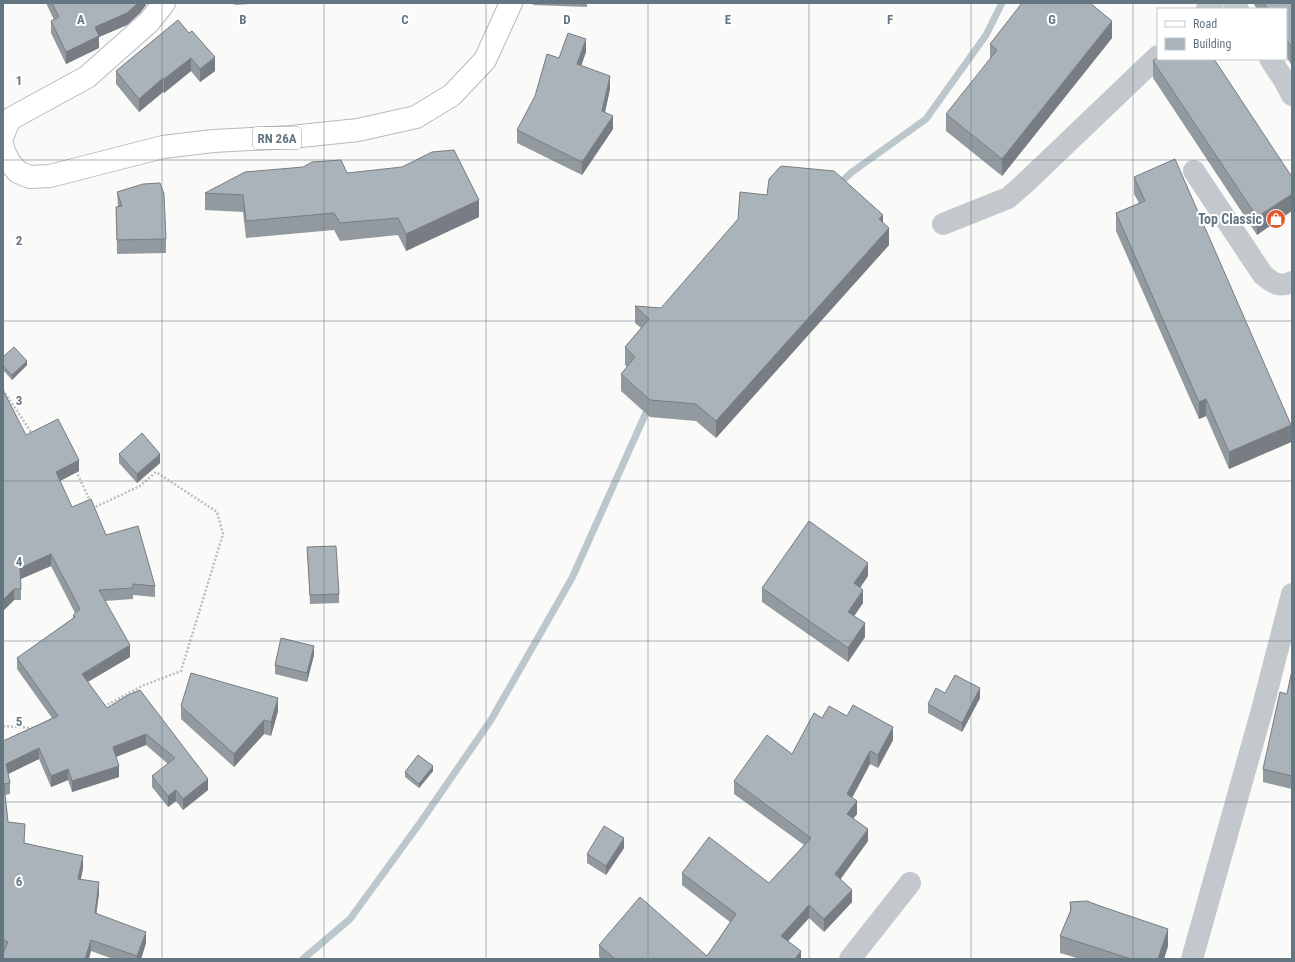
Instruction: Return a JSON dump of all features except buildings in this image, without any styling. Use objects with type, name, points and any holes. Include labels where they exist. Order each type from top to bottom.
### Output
[{"type":"main road","points":[[3,135],[12,118],[87,77],[149,22],[164,3]]},
{"type":"main road","name":"RN 26A","points":[[3,147],[10,163],[18,172],[30,177],[50,176],[163,147],[213,141],[291,137],[358,130],[416,117],[452,95],[485,60],[511,3]]},
{"type":"street","points":[[943,224],[1008,198],[1157,57]]},
{"type":"street","points":[[1271,60],[1292,95]]},
{"type":"street","points":[[1194,171],[1263,275],[1274,284],[1286,285],[1292,282]]},
{"type":"street","points":[[1192,959],[1262,710],[1292,594]]},
{"type":"street","points":[[850,959],[910,884]]},
{"type":"path","points":[[3,390],[34,436]]},
{"type":"path","points":[[75,468],[93,508]]},
{"type":"path","points":[[89,509],[140,486],[156,472],[217,512],[223,534],[181,671],[142,686],[102,708]]},
{"type":"path","points":[[3,726],[39,728]]},
{"type":"waterway","points":[[838,185],[852,172],[926,119],[986,35],[1002,3]]},
{"type":"waterway","points":[[303,959],[350,919],[420,823],[491,720],[572,578],[649,406]]},
{"type":"place","name":"Top Classic","points":[[1276,219]]}]
